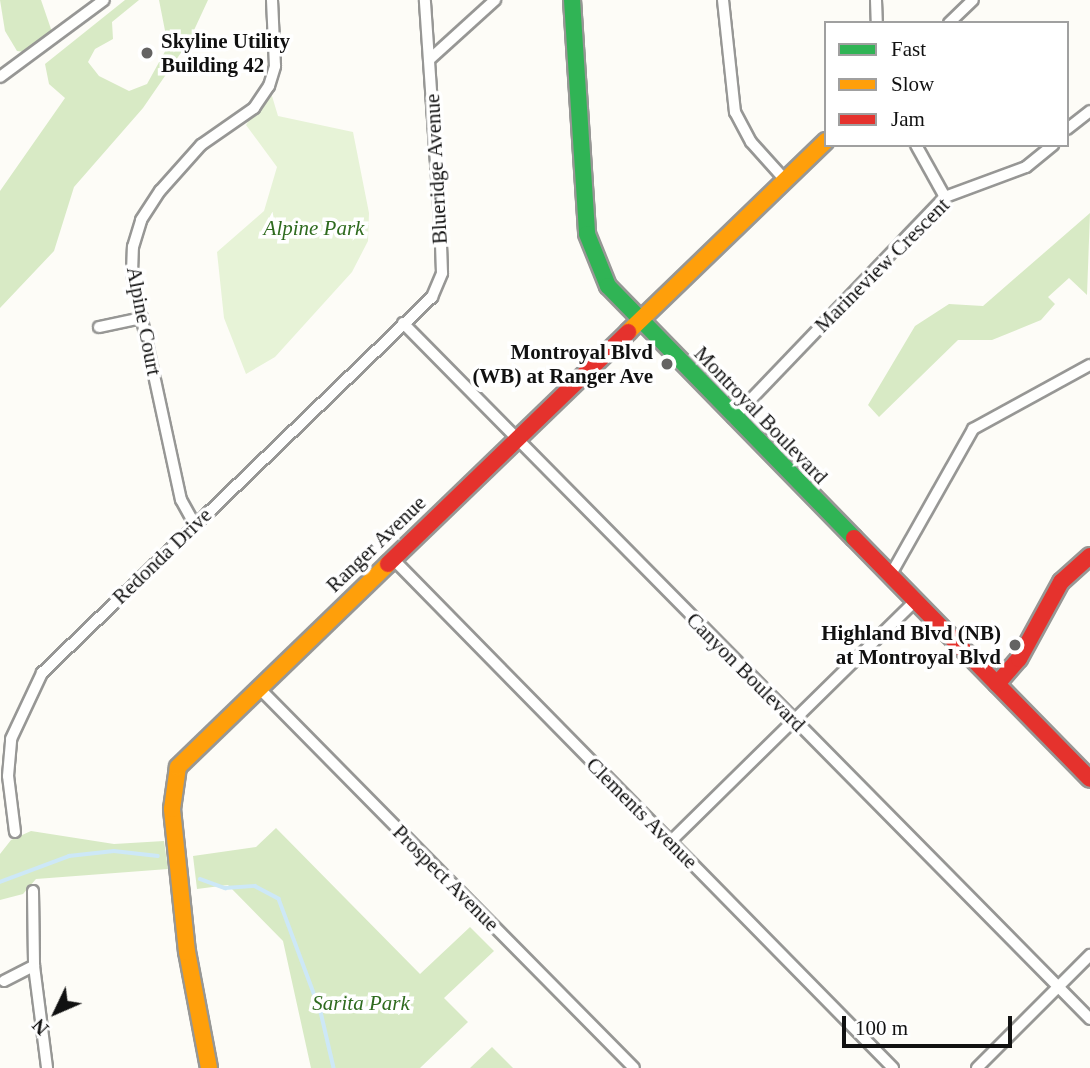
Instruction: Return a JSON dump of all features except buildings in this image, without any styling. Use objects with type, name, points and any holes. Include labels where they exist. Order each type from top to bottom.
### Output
[{"type":"street","points":[[0,77],[104,0]]},
{"type":"street","name":"Alpine Court","points":[[195,525],[181,500],[132,260],[141,220],[201,145],[246,116],[269,86],[275,66],[272,0]]},
{"type":"street","name":"Blueridge Avenue","points":[[403,323],[432,297],[442,273],[425,0]]},
{"type":"street","points":[[430,59],[495,0]]},
{"type":"street","name":"Montroyal Boulevard","points":[[572,0],[589,243],[603,279],[733,418],[1090,779]]},
{"type":"street","points":[[723,0],[735,112],[751,142],[786,181]]},
{"type":"street","points":[[876,0],[877,21]]},
{"type":"street","points":[[951,21],[973,0]]},
{"type":"street","points":[[1069,127],[1090,111]]},
{"type":"street","name":"Ranger Avenue","points":[[209,1068],[187,953],[171,788],[184,758],[824,143]]},
{"type":"street","points":[[917,147],[945,197]]},
{"type":"street","name":"Marineview Crescent","points":[[733,418],[945,197],[1026,167],[1051,147]]},
{"type":"street","points":[[100,327],[142,318]]},
{"type":"street","name":"Canyon Boulevard","points":[[403,323],[1090,1019]]},
{"type":"street","name":"Redonda Drive","points":[[15,832],[5,739],[31,692],[60,652],[403,323]]},
{"type":"street","points":[[890,576],[973,429],[1090,365]]},
{"type":"street","points":[[997,684],[1019,659],[1061,582],[1090,556]]},
{"type":"street","name":"Clements Avenue","points":[[392,558],[892,1068]]},
{"type":"street","points":[[671,841],[915,601]]},
{"type":"street","name":"Prospect Avenue","points":[[258,687],[634,1068]]},
{"type":"street","points":[[33,891],[34,966],[47,1068]]},
{"type":"street","points":[[976,1068],[1090,955]]},
{"type":"street","points":[[4,981],[34,966]]},
{"type":"green space","points":[[0,0],[41,0],[52,32],[42,54],[17,51],[5,31]]},
{"type":"green space","points":[[125,0],[139,0],[112,22],[113,39],[95,49],[88,62],[99,76],[129,91],[147,84],[168,46],[159,0],[208,0],[189,41],[143,108],[74,187],[54,251],[0,308],[0,191],[65,98],[49,84],[45,64]]},
{"type":"green space","name":"Alpine Park","points":[[269,86],[278,116],[353,132],[369,213],[368,241],[352,272],[275,357],[246,374],[224,318],[217,252],[264,211],[277,167],[246,125]]},
{"type":"green space","points":[[1090,213],[1087,295],[1069,278],[1048,297],[1055,304],[1041,320],[992,340],[958,340],[879,417],[868,405],[915,326],[949,304],[983,306]]},
{"type":"green space","name":"Sarita Park","points":[[276,828],[420,974],[470,927],[494,951],[444,998],[468,1022],[420,1068],[311,1068],[283,941],[228,885],[197,889],[193,856],[256,847]]},
{"type":"green space","points":[[31,831],[114,844],[164,841],[168,869],[36,879],[23,894],[0,900],[0,854],[11,840]]},
{"type":"green space","points":[[492,1047],[513,1068],[470,1068]]},
{"type":"waterway","points":[[0,882],[69,856],[114,851],[158,856]]},
{"type":"waterway","points":[[200,879],[225,888],[255,886],[279,899],[321,1012],[334,1068]]},
{"type":"traffic: fast","points":[[572,0],[587,234],[608,286],[854,538]]},
{"type":"traffic: slow","points":[[628,332],[824,143]]},
{"type":"traffic: slow","points":[[209,1068],[187,952],[172,809],[178,767],[388,564]]},
{"type":"traffic: jam","points":[[388,564],[628,332]]},
{"type":"traffic: jam","points":[[854,538],[1090,779]]},
{"type":"traffic: jam","points":[[997,684],[1019,659],[1061,582],[1090,556]]},
{"type":"place","name":"Skyline Utility Building 42","points":[[147,53]]},
{"type":"place","name":"Montroyal Blvd (WB) at Ranger Ave","points":[[667,364]]},
{"type":"place","name":"Highland Blvd (NB) at Montroyal Blvd","points":[[1015,645]]}]
